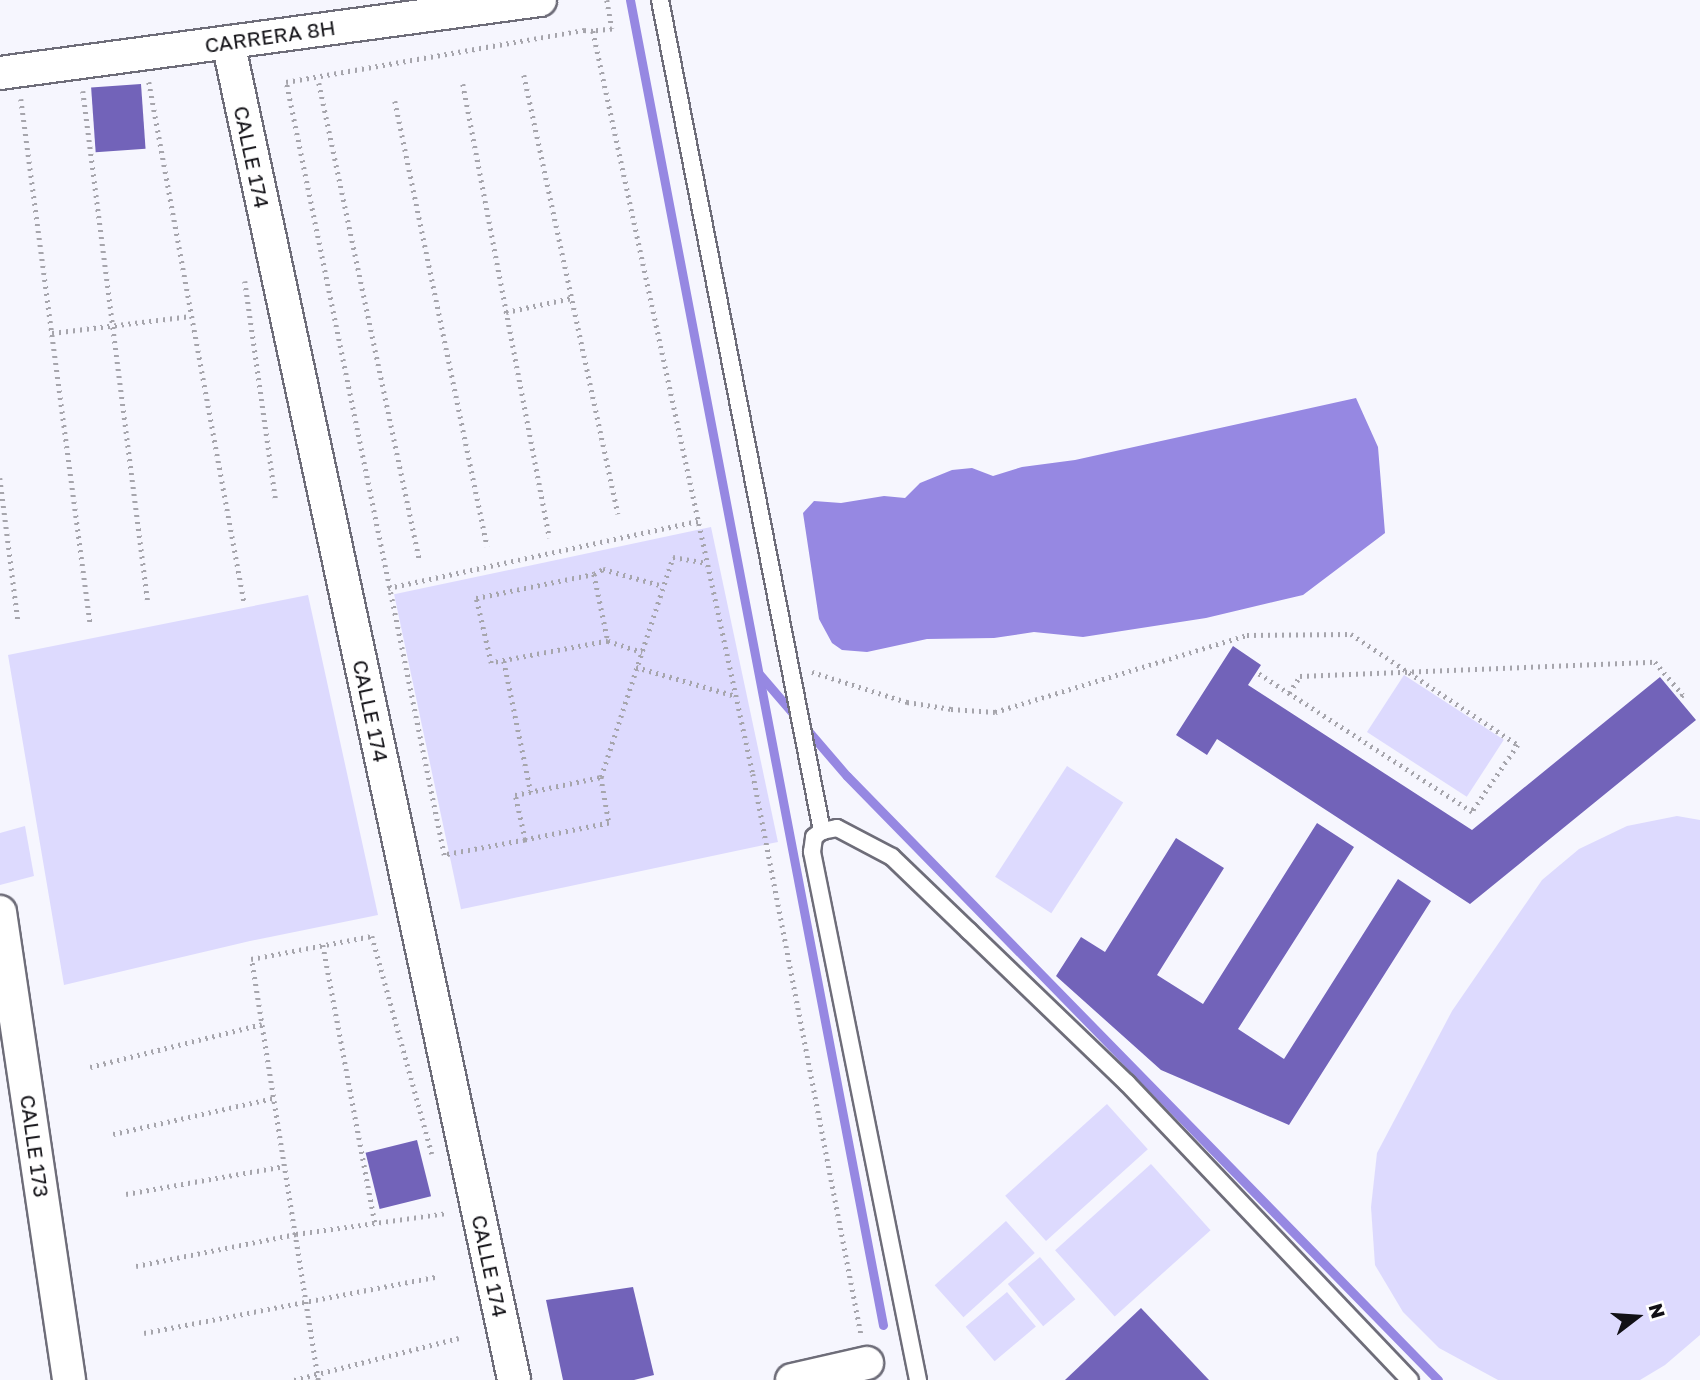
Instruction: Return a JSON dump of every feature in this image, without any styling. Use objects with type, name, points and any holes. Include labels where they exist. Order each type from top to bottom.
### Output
[{"type":"street","name":"CARRERA 8H","points":[[8,72],[540,0]]},
{"type":"street","name":"CALLE 174","points":[[228,42],[514,1380]]},
{"type":"street","name":"CALLE 173","points":[[1,912],[69,1380]]},
{"type":"street","points":[[792,1380],[867,1363]]},
{"type":"lane","points":[[660,0],[822,831]]},
{"type":"lane","points":[[918,1380],[812,852],[814,837],[822,831],[837,828],[892,857],[1127,1083],[1410,1380]]},
{"type":"path","points":[[607,0],[612,29],[584,30],[286,82],[444,855],[609,823],[601,777],[673,557],[706,563]]},
{"type":"path","points":[[593,31],[736,696],[867,1363]]},
{"type":"path","points":[[144,53],[244,601]]},
{"type":"path","points":[[79,62],[148,603]]},
{"type":"path","points":[[8,72],[52,333],[90,622]]},
{"type":"path","points":[[524,75],[618,514]]},
{"type":"path","points":[[319,83],[419,559]]},
{"type":"path","points":[[463,84],[550,538]]},
{"type":"path","points":[[395,101],[487,547]]},
{"type":"path","points":[[506,312],[572,298]]},
{"type":"path","points":[[52,333],[191,316]]},
{"type":"path","points":[[0,478],[18,620]]},
{"type":"path","points":[[388,588],[698,521]]},
{"type":"path","points":[[642,652],[608,641],[491,663],[476,598],[594,574],[603,569],[663,586]]},
{"type":"path","points":[[594,574],[608,641]]},
{"type":"path","points":[[791,667],[907,702],[995,712],[1247,635],[1351,634],[1518,745],[1472,812],[1256,672]]},
{"type":"path","points":[[504,661],[531,792]]},
{"type":"path","points":[[1289,694],[1300,676],[1656,662],[1683,695],[1679,699]]},
{"type":"path","points":[[636,667],[736,696]]},
{"type":"path","points":[[525,840],[515,795],[601,777]]},
{"type":"path","points":[[318,1378],[251,958],[372,936],[433,1160]]},
{"type":"path","points":[[323,945],[374,1222]]},
{"type":"path","points":[[90,1067],[262,1024]]},
{"type":"path","points":[[113,1134],[274,1098]]},
{"type":"path","points":[[126,1194],[285,1166]]},
{"type":"path","points":[[136,1266],[296,1234],[448,1212],[444,1199]]},
{"type":"path","points":[[145,1333],[439,1276]]},
{"type":"path","points":[[294,1380],[318,1378],[459,1338]]},
{"type":"shaded area","points":[[1356,398],[1378,447],[1385,533],[1303,595],[1206,618],[1083,637],[1034,632],[994,638],[927,639],[867,652],[842,650],[832,643],[819,619],[803,513],[814,501],[841,503],[884,496],[905,498],[920,483],[952,470],[972,468],[993,476],[1022,467],[1075,460]]},
{"type":"shaded area","points":[[711,527],[778,842],[461,909],[394,594]]},
{"type":"shaded area","points":[[308,595],[378,915],[250,941],[64,985],[8,655]]},
{"type":"shaded area","points":[[1404,675],[1504,740],[1467,797],[1367,732]]},
{"type":"shaded area","points":[[1067,766],[1123,802],[1051,913],[995,877]]},
{"type":"shaded area","points":[[1677,816],[1700,820],[1700,1335],[1665,1365],[1640,1380],[1498,1380],[1439,1348],[1403,1312],[1375,1265],[1371,1207],[1377,1153],[1452,1011],[1542,880],[1579,849],[1627,826]]},
{"type":"shaded area","points":[[25,826],[34,876],[0,885],[0,833]]},
{"type":"shaded area","points":[[1107,1104],[1148,1149],[1046,1241],[1005,1196]]},
{"type":"shaded area","points":[[1151,1164],[1211,1230],[1115,1316],[1055,1250]]},
{"type":"shaded area","points":[[1006,1221],[1035,1253],[963,1317],[935,1285]]},
{"type":"shaded area","points":[[1040,1257],[1075,1299],[1043,1326],[1008,1284]]},
{"type":"shaded area","points":[[1007,1292],[1036,1326],[995,1361],[966,1327]]},
{"type":"building","points":[[141,84],[146,149],[96,152],[91,87]]},
{"type":"building","points":[[1233,646],[1261,665],[1248,685],[1472,830],[1660,677],[1696,720],[1470,904],[1217,739],[1207,755],[1176,735]]},
{"type":"building","points":[[1317,823],[1354,847],[1238,1029],[1284,1059],[1398,879],[1431,901],[1289,1125],[1161,1070],[1056,976],[1081,937],[1105,952],[1176,838],[1224,868],[1157,975],[1203,1004]]},
{"type":"building","points":[[417,1140],[431,1196],[380,1209],[366,1153]]},
{"type":"building","points":[[633,1287],[654,1375],[634,1380],[563,1380],[546,1300]]},
{"type":"building","points":[[1141,1308],[1209,1380],[1065,1380]]},
{"type":"waterway","points":[[630,0],[883,1325]]},
{"type":"waterway","points":[[760,675],[847,776],[1438,1380]]}]
